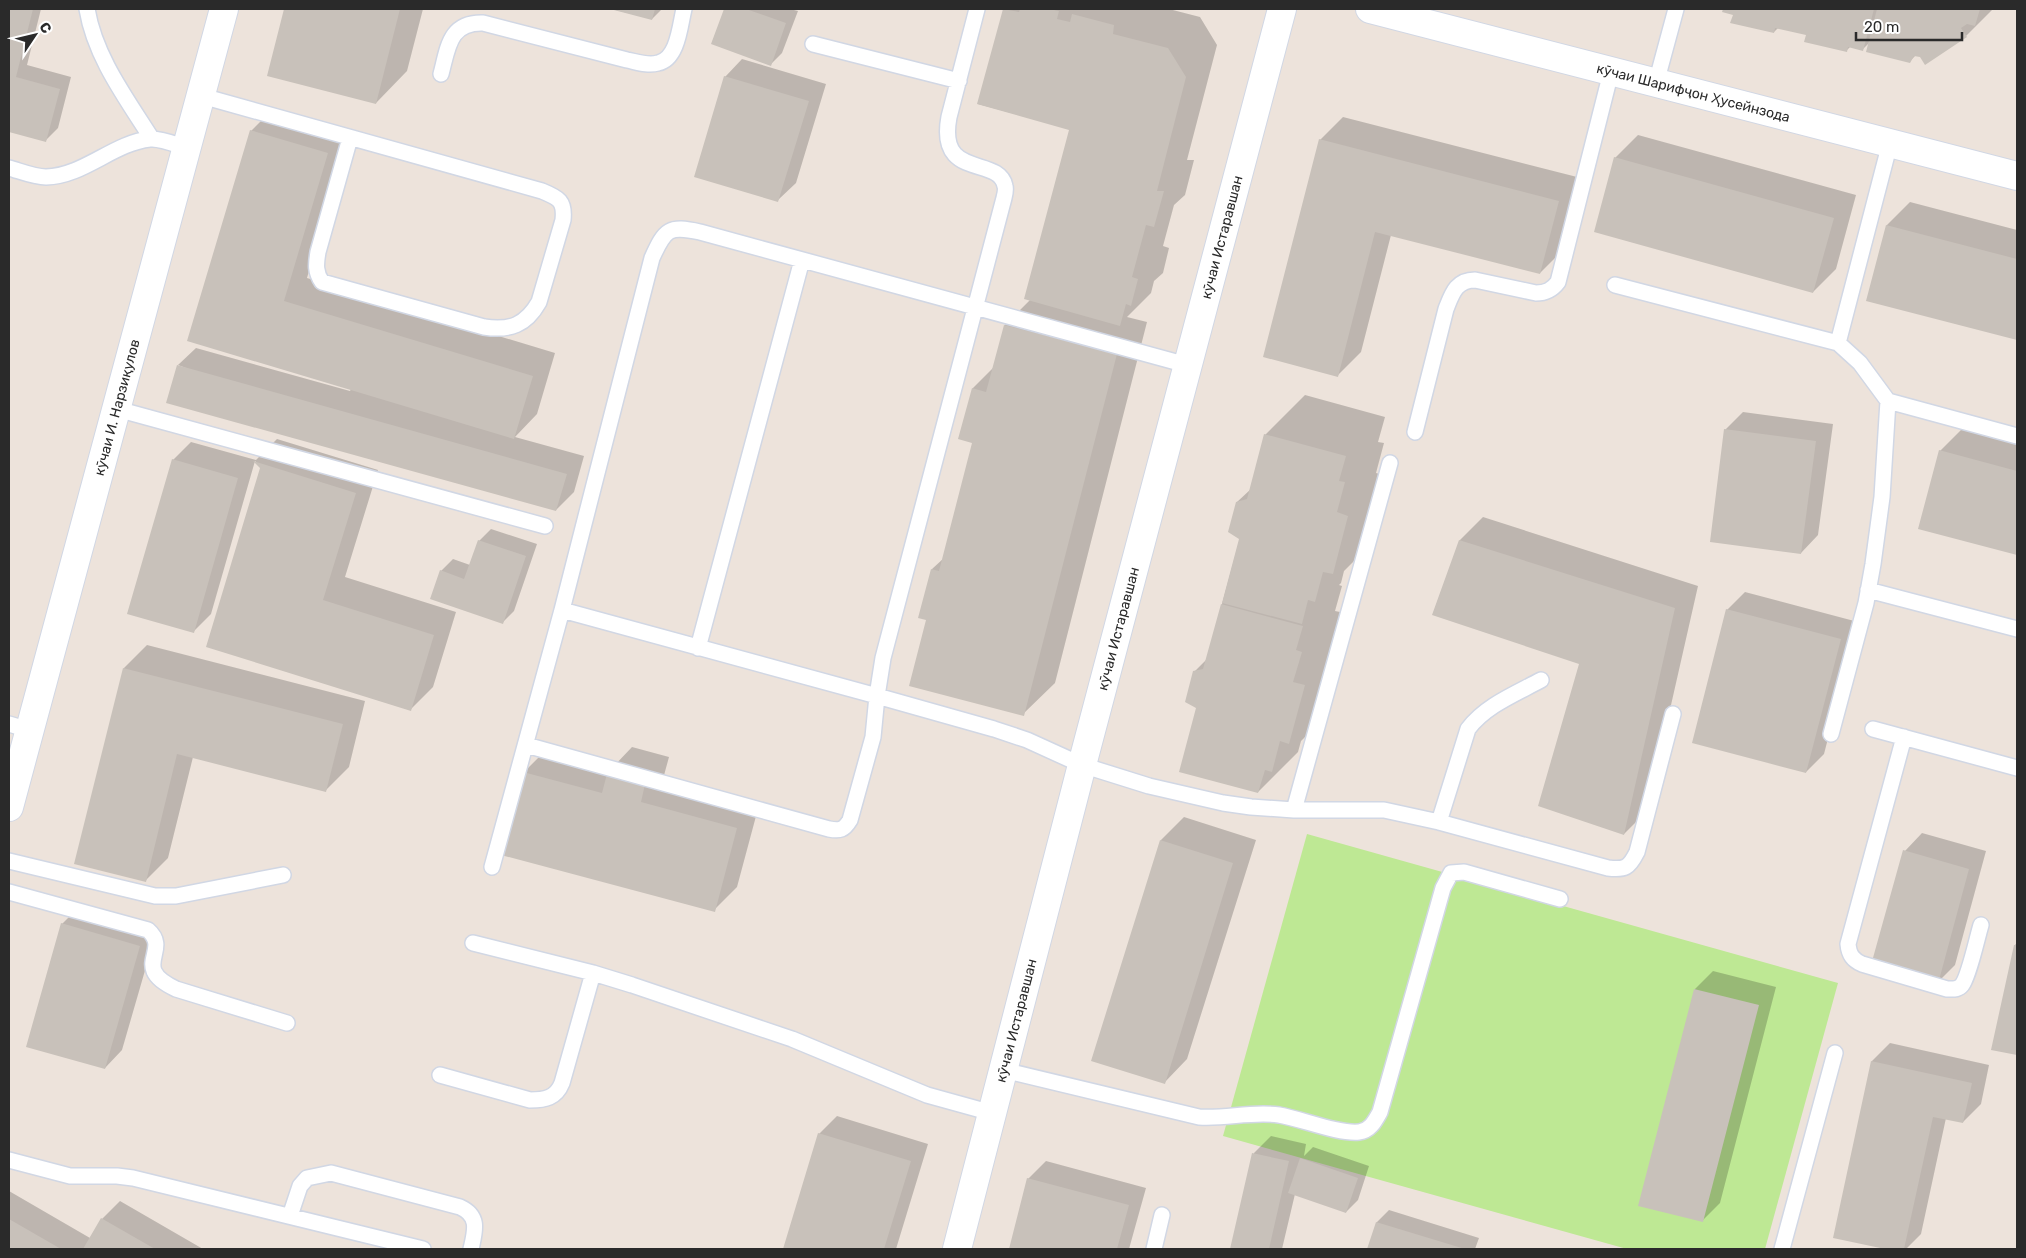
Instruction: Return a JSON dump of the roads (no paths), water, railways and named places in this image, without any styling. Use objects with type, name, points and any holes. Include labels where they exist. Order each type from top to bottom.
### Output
[{"type":"street","name":"кӯчаи И. Нарзиқулов","points":[[9,807],[19,727],[116,409],[224,9]]},
{"type":"street","name":"кӯчаи Истаравшан","points":[[957,1249],[1082,765],[1282,9]]},
{"type":"street","name":"кӯчаи Шарифҷон Ҳусейнзода","points":[[1370,9],[1890,143],[2017,173]]},
{"type":"lane","points":[[87,9],[90,24],[105,63],[152,139]]},
{"type":"lane","points":[[441,74],[450,40],[459,29],[470,22],[483,23],[627,60],[649,64],[660,63],[669,58],[674,49],[684,9]]},
{"type":"lane","points":[[526,745],[839,831],[846,827],[850,820],[873,738],[883,658],[1004,198],[1005,185],[1000,177],[993,172],[962,160],[954,153],[948,143],[947,130],[977,9]]},
{"type":"lane","points":[[1656,83],[1676,9]]},
{"type":"lane","points":[[813,44],[959,81]]},
{"type":"lane","points":[[1416,432],[1452,291],[1460,283],[1475,280],[1544,293],[1553,288],[1558,282],[1611,72]]},
{"type":"lane","points":[[202,96],[542,191],[554,196],[561,202],[564,210],[563,220],[539,302],[534,312],[513,326],[500,329],[492,328],[322,282],[318,276],[316,266],[318,252],[350,138]]},
{"type":"lane","points":[[9,168],[44,177],[60,175],[75,170],[118,149],[152,139],[188,148]]},
{"type":"lane","points":[[1838,343],[1890,143]]},
{"type":"lane","points":[[492,867],[562,610],[652,258],[666,232],[686,228],[976,309],[1187,365]]},
{"type":"lane","points":[[698,648],[802,260]]},
{"type":"lane","points":[[1615,285],[1838,343],[1860,363],[1888,402],[1882,497],[1868,590],[1831,734]]},
{"type":"lane","points":[[1888,402],[2017,436]]},
{"type":"lane","points":[[116,409],[545,526]]},
{"type":"lane","points":[[1294,810],[1390,463]]},
{"type":"lane","points":[[1868,590],[2017,629]]},
{"type":"lane","points":[[562,610],[994,729],[1027,740],[1082,765],[1149,786],[1223,803],[1294,810],[1384,810],[1439,822],[1608,868],[1624,868],[1631,864],[1637,852],[1673,714]]},
{"type":"lane","points":[[1439,822],[1468,730],[1476,719],[1486,711],[1541,680]]},
{"type":"lane","points":[[1873,729],[2017,768]]},
{"type":"lane","points":[[1904,737],[1848,944],[1849,952],[1855,961],[1862,964],[1947,989],[1956,989],[1962,985],[1966,975],[1981,925]]},
{"type":"lane","points":[[9,861],[155,896],[176,896],[283,875]]},
{"type":"lane","points":[[1003,1070],[1199,1117],[1212,1118],[1266,1114],[1298,1119],[1349,1132],[1367,1130],[1380,1112],[1443,888],[1451,873],[1464,872],[1560,899]]},
{"type":"lane","points":[[9,892],[148,930],[156,942],[153,970],[156,978],[176,989],[287,1023]]},
{"type":"lane","points":[[473,943],[593,973],[792,1039],[927,1095],[992,1112]]},
{"type":"lane","points":[[440,1075],[530,1100],[542,1100],[559,1092],[593,973]]},
{"type":"lane","points":[[1782,1249],[1836,1053]]},
{"type":"lane","points":[[9,1160],[70,1176],[133,1178],[422,1249]]},
{"type":"lane","points":[[290,1216],[300,1186],[307,1178],[331,1173],[470,1211],[474,1220],[475,1234],[471,1249]]},
{"type":"lane","points":[[1154,1249],[1162,1215]]}]
